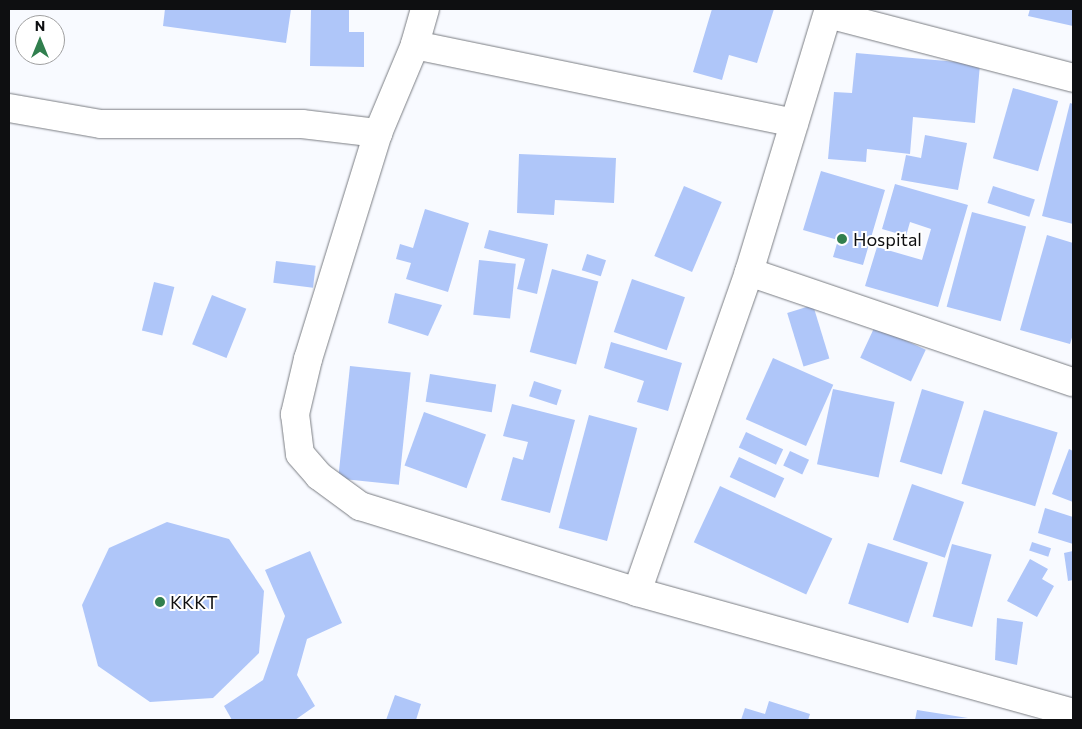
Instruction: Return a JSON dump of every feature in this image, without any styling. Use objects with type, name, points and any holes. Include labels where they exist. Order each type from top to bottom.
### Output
[{"type":"street","points":[[426,9],[415,45],[378,133],[306,369],[295,414],[300,454],[319,476],[360,506],[637,592],[1073,713]]},
{"type":"street","points":[[637,592],[749,272],[829,12],[1073,78]]},
{"type":"street","points":[[415,45],[794,123]]},
{"type":"street","points":[[9,108],[102,124],[302,124],[378,133]]},
{"type":"street","points":[[749,272],[1073,382]]},
{"type":"building","points":[[165,9],[291,9],[286,43],[163,26]]},
{"type":"building","points":[[712,9],[774,9],[757,63],[729,55],[722,80],[693,72]]},
{"type":"building","points":[[1030,9],[1073,9],[1073,26],[1028,16]]},
{"type":"building","points":[[311,10],[349,10],[349,32],[364,32],[364,67],[310,66]]},
{"type":"building","points":[[856,53],[980,64],[975,123],[913,117],[910,154],[867,149],[866,162],[828,159],[834,92],[852,93]]},
{"type":"building","points":[[1013,88],[1058,101],[1038,171],[993,158]]},
{"type":"building","points":[[1070,103],[1073,104],[1073,224],[1042,216]]},
{"type":"building","points":[[925,135],[967,143],[958,190],[901,180],[906,155],[921,158]]},
{"type":"building","points":[[519,154],[616,158],[614,203],[555,200],[554,215],[517,213]]},
{"type":"building","points":[[821,171],[885,190],[863,265],[833,257],[838,240],[803,230]]},
{"type":"building","points":[[895,184],[968,205],[938,307],[865,286],[877,247],[922,260],[931,229],[910,222],[906,236],[882,229]]},
{"type":"building","points":[[684,186],[722,202],[692,272],[654,256]]},
{"type":"building","points":[[993,186],[1035,200],[1029,217],[987,203]]},
{"type":"building","points":[[425,209],[469,223],[448,292],[406,279],[411,263],[396,259],[400,244],[413,248]]},
{"type":"building","points":[[972,212],[1026,226],[1001,321],[947,307]]},
{"type":"building","points":[[489,230],[548,244],[537,294],[517,289],[525,259],[484,248]]},
{"type":"building","points":[[1047,235],[1073,243],[1073,334],[1070,344],[1020,330]]},
{"type":"building","points":[[587,254],[606,260],[601,276],[582,270]]},
{"type":"building","points":[[479,260],[516,264],[510,319],[473,315]]},
{"type":"building","points":[[276,261],[316,266],[313,288],[273,283]]},
{"type":"building","points":[[552,269],[598,281],[576,364],[530,352]]},
{"type":"building","points":[[632,279],[685,297],[667,350],[614,332]]},
{"type":"building","points":[[154,282],[174,287],[162,336],[142,331]]},
{"type":"building","points":[[395,293],[442,305],[428,336],[388,323]]},
{"type":"building","points":[[212,295],[246,309],[226,358],[192,344]]},
{"type":"building","points":[[813,305],[829,359],[804,366],[787,313]]},
{"type":"building","points":[[875,326],[926,350],[911,381],[860,358]]},
{"type":"building","points":[[611,342],[682,363],[668,411],[637,402],[644,381],[604,368]]},
{"type":"building","points":[[773,358],[833,385],[806,446],[746,419]]},
{"type":"building","points":[[350,366],[411,372],[399,485],[338,478]]},
{"type":"building","points":[[430,374],[496,384],[492,412],[426,402]]},
{"type":"building","points":[[534,381],[562,390],[557,405],[529,396]]},
{"type":"building","points":[[833,389],[895,402],[879,477],[817,464]]},
{"type":"building","points":[[922,389],[964,402],[942,475],[900,462]]},
{"type":"building","points":[[512,404],[575,420],[550,513],[501,500],[513,457],[523,460],[528,442],[503,436]]},
{"type":"building","points":[[984,410],[1058,433],[1035,506],[961,484]]},
{"type":"building","points":[[424,412],[486,435],[467,488],[405,466]]},
{"type":"building","points":[[589,415],[637,428],[607,541],[559,528]]},
{"type":"building","points":[[746,432],[783,449],[776,465],[739,447]]},
{"type":"building","points":[[1069,449],[1073,451],[1073,502],[1052,494]]},
{"type":"building","points":[[790,451],[809,460],[802,474],[783,466]]},
{"type":"building","points":[[739,457],[784,478],[775,498],[730,477]]},
{"type":"building","points":[[912,484],[964,502],[945,558],[893,540]]},
{"type":"building","points":[[720,486],[832,538],[806,595],[694,542]]},
{"type":"building","points":[[1045,508],[1073,517],[1073,544],[1038,533]]},
{"type":"building","points":[[167,522],[229,539],[264,591],[259,653],[213,698],[150,702],[98,666],[82,605],[109,548]]},
{"type":"building","points":[[1032,542],[1051,548],[1048,557],[1029,551]]},
{"type":"building","points":[[868,543],[928,562],[908,623],[848,604]]},
{"type":"building","points":[[952,544],[992,555],[972,627],[933,616]]},
{"type":"building","points":[[310,551],[342,623],[307,639],[297,675],[315,706],[295,720],[232,720],[224,706],[263,680],[285,616],[265,570]]},
{"type":"building","points":[[1073,551],[1073,580],[1068,581],[1064,553]]},
{"type":"building","points":[[1030,559],[1048,569],[1042,579],[1054,586],[1037,617],[1007,601]]},
{"type":"building","points":[[997,618],[1023,622],[1017,665],[995,660]]},
{"type":"building","points":[[395,695],[421,704],[416,720],[386,720]]},
{"type":"building","points":[[769,701],[810,714],[808,720],[741,720],[745,708],[765,714]]},
{"type":"building","points":[[917,710],[968,718],[915,720]]},
{"type":"place","name":"Hospital","points":[[842,239]]},
{"type":"place","name":"KKKT","points":[[160,602]]}]
